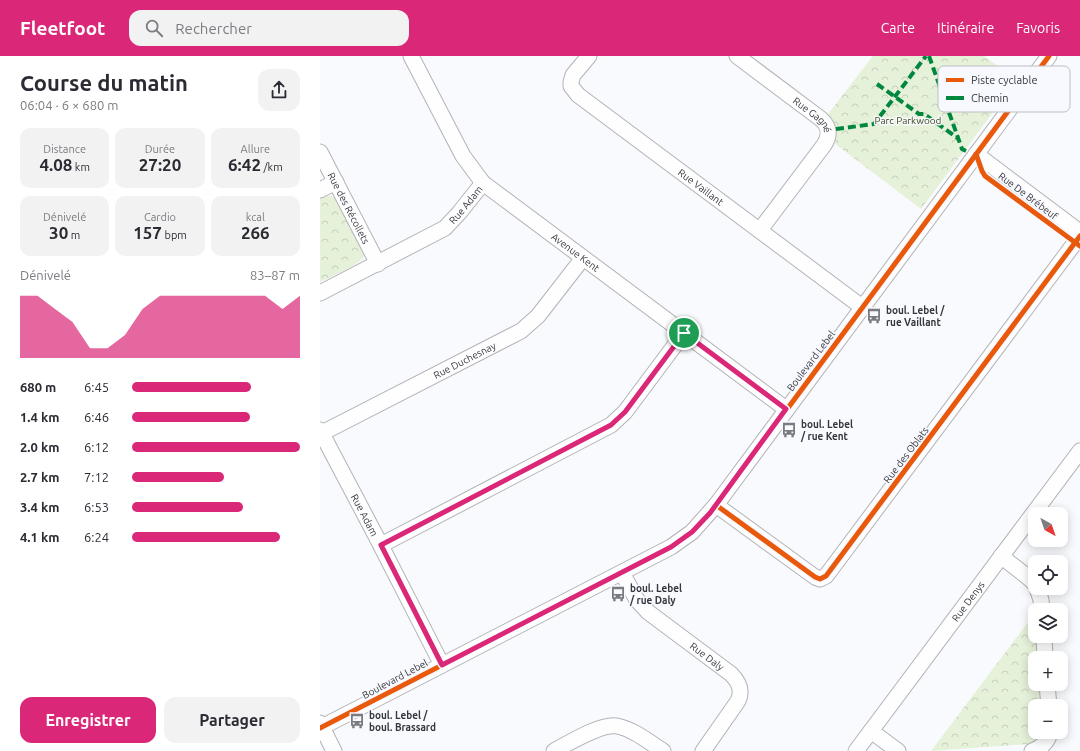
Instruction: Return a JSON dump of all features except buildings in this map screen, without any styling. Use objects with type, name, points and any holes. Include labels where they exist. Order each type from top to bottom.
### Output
[{"type":"street","name":"Avenue Kent","points":[[411,56],[463,156],[483,183],[786,409]]},
{"type":"street","name":"Rue Vaillant","points":[[589,56],[572,79],[571,86],[574,92],[862,307]]},
{"type":"street","name":"Rue Gagné","points":[[737,56],[821,119],[826,125],[828,131],[828,136],[824,145],[760,230]]},
{"type":"street","name":"Boulevard Lebel","points":[[1042,66],[1049,56]]},
{"type":"street","name":"Boulevard Lebel","points":[[321,727],[671,547],[685,538],[700,524],[716,505],[1007,112]]},
{"type":"street","name":"Rue des Récollets","points":[[320,152],[378,264]]},
{"type":"street","name":"Rue De Brébeuf","points":[[976,154],[1080,232]]},
{"type":"street","points":[[320,190],[336,182]]},
{"type":"street","name":"Rue Adam","points":[[320,294],[445,228],[483,183]]},
{"type":"street","name":"Rue des Oblats","points":[[716,505],[815,577],[820,578],[826,576],[1080,236]]},
{"type":"street","name":"Rue Duchesnay","points":[[321,431],[521,331],[538,316],[583,258]]},
{"type":"street","points":[[381,545],[611,425],[625,412],[684,333]]},
{"type":"street","name":"Rue Adam","points":[[321,431],[442,665]]},
{"type":"street","name":"Rue Denys","points":[[856,751],[1080,451]]},
{"type":"street","points":[[1001,556],[1028,577]]},
{"type":"street","name":"Rue Daly","points":[[622,572],[634,595],[648,612],[731,674],[740,685],[741,693],[738,701],[702,751]]},
{"type":"street","points":[[554,751],[600,728],[612,725],[630,730],[663,751]]},
{"type":"street","points":[[321,727],[334,751]]},
{"type":"street","points":[[871,731],[898,751]]},
{"type":"street","points":[[1032,751],[1044,744],[1046,739]]},
{"type":"green space","name":"Parc Parkwood","points":[[873,56],[984,56],[998,66],[938,66],[938,112],[993,112],[921,209],[834,143],[835,128],[833,121],[828,114]]},
{"type":"green space","points":[[326,196],[331,196],[338,200],[365,254],[359,262],[353,266],[320,282],[320,199]]},
{"type":"green space","points":[[1028,622],[1028,643],[1037,643],[1037,651],[1028,651],[1028,691],[1041,691],[1041,699],[1028,699],[1028,739],[1038,739],[1030,744],[931,751]]},
{"type":"marked path","points":[[836,129],[874,124],[926,56]]},
{"type":"marked path","points":[[929,56],[938,81]]},
{"type":"marked path","points":[[877,84],[919,114],[924,114],[959,139]]},
{"type":"marked path","points":[[949,112],[962,149],[966,151]]},
{"type":"cycle path","points":[[1042,66],[1049,56]]},
{"type":"cycle path","points":[[320,728],[671,547],[692,532],[716,505],[1007,112]]},
{"type":"cycle path","points":[[976,154],[985,176],[1080,246]]},
{"type":"cycle path","points":[[716,505],[815,577],[820,579],[826,576],[1080,236]]},
{"type":"place","name":"boul. Lebel / rue Vaillant","points":[[874,316]]},
{"type":"place","name":"boul. Lebel / rue Kent","points":[[789,430]]},
{"type":"place","name":"boul. Lebel / rue Daly","points":[[618,594]]},
{"type":"place","name":"boul. Lebel / boul. Brassard","points":[[357,721]]},
{"type":"route","points":[[684,333],[786,409],[710,513],[685,538],[632,568],[442,665],[381,545],[598,433],[617,421],[684,333]]}]
